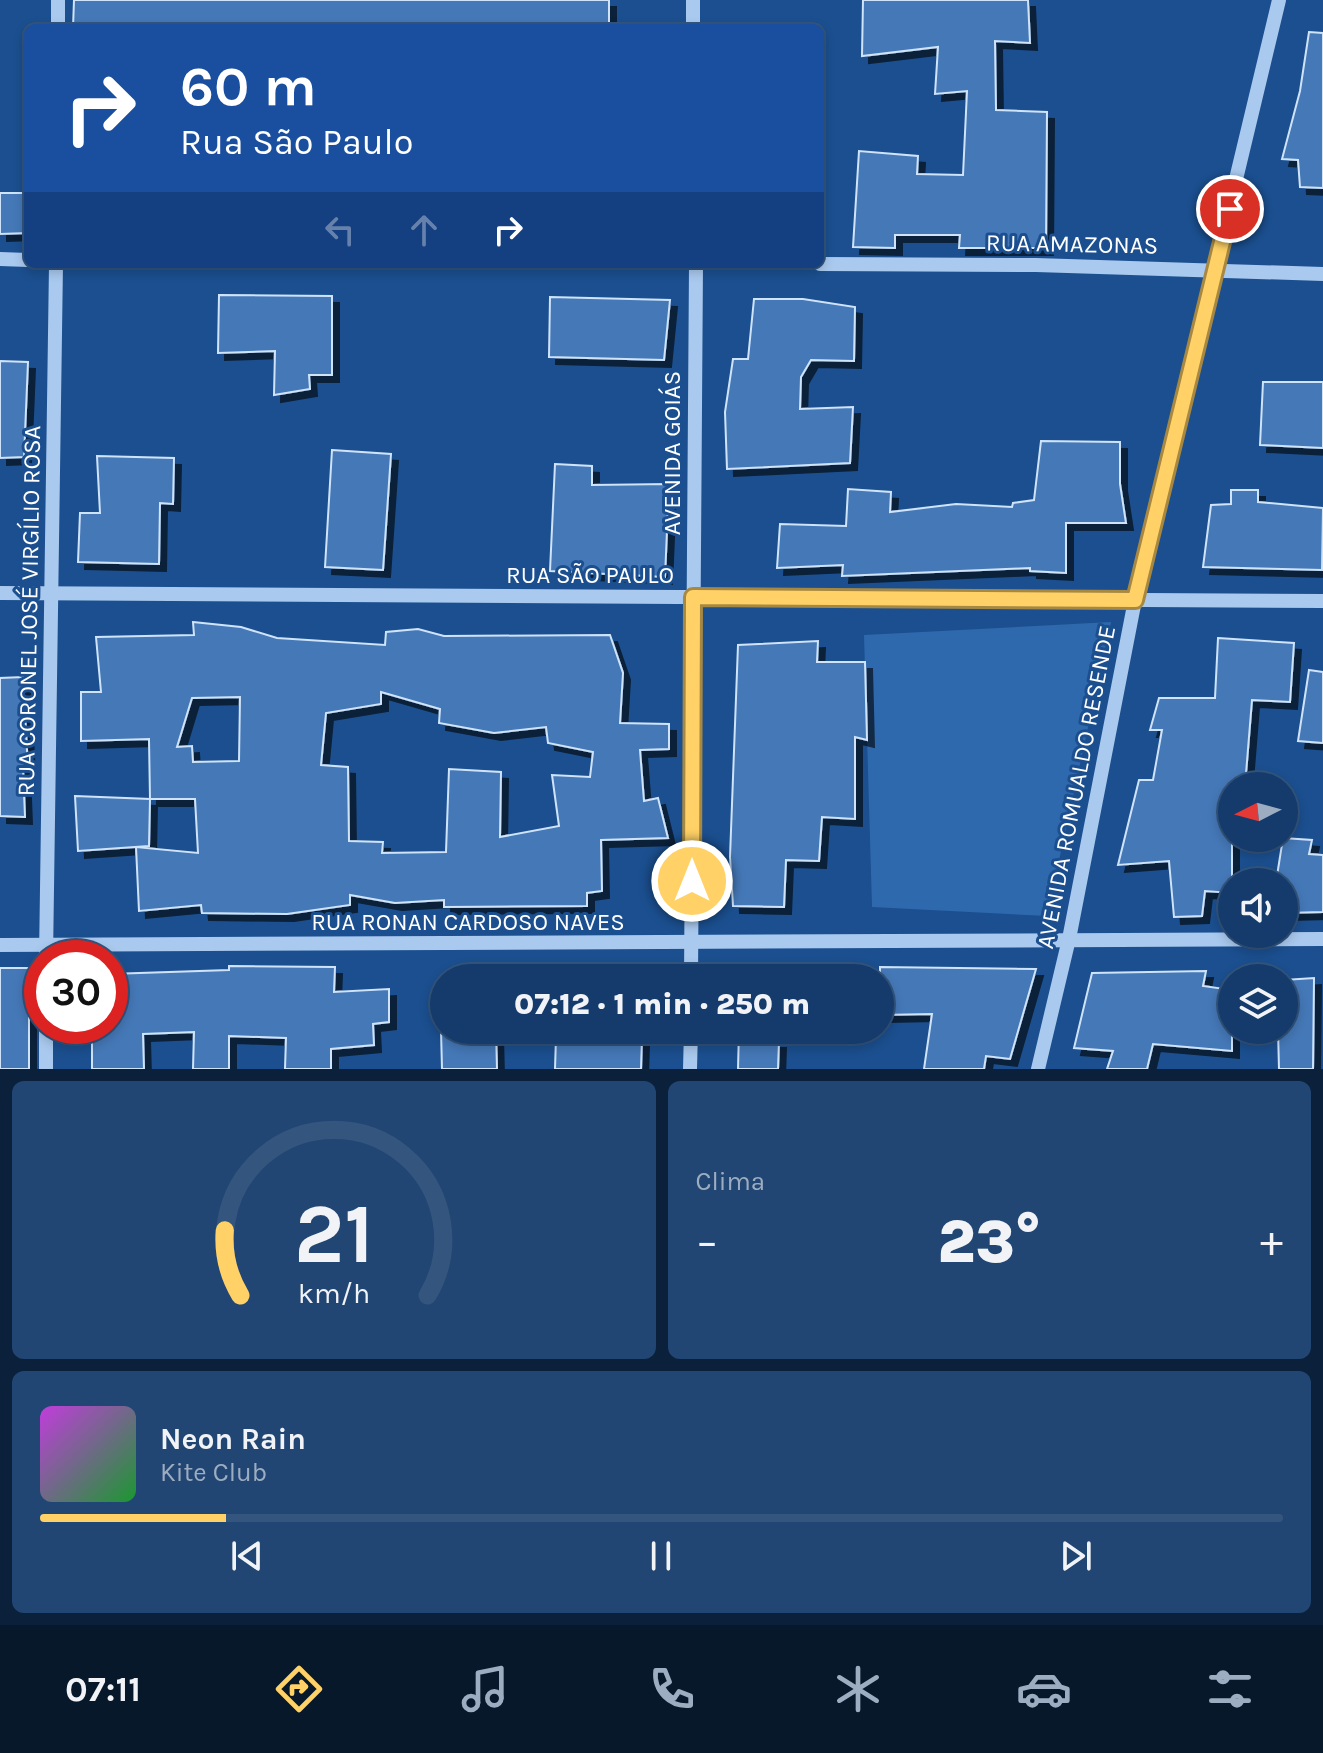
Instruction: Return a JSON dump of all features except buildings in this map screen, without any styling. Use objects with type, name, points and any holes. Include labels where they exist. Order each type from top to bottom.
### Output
[{"type":"street","points":[[58,0],[58,24]]},
{"type":"street","points":[[693,0],[693,24]]},
{"type":"street","name":"AVENIDA ROMUALDO RESENDE","points":[[1038,1069],[1069,939],[1135,600],[1279,0]]},
{"type":"street","points":[[0,259],[24,260]]},
{"type":"street","name":"RUA AMAZONAS","points":[[824,264],[1216,269],[1323,274]]},
{"type":"street","name":"RUA CORONEL JOSÉ VIRGÍLIO ROSA","points":[[46,940],[56,268]]},
{"type":"street","name":"AVENIDA GOIÁS","points":[[691,964],[696,268]]},
{"type":"street","name":"RUA SÃO PAULO","points":[[0,593],[1323,601]]},
{"type":"street","name":"RUA RONAN CARDOSO NAVES","points":[[128,951],[1069,939],[1323,939]]},
{"type":"street","name":"RUA RONAN CARDOSO NAVES","points":[[0,945],[24,949]]},
{"type":"street","points":[[46,1044],[46,1069]]},
{"type":"street","points":[[690,1069],[691,1044]]},
{"type":"shaded area","points":[[1111,622],[1047,916],[872,907],[864,635]]},
{"type":"route","points":[[692,881],[693,597],[1135,600],[1230,209]]}]
